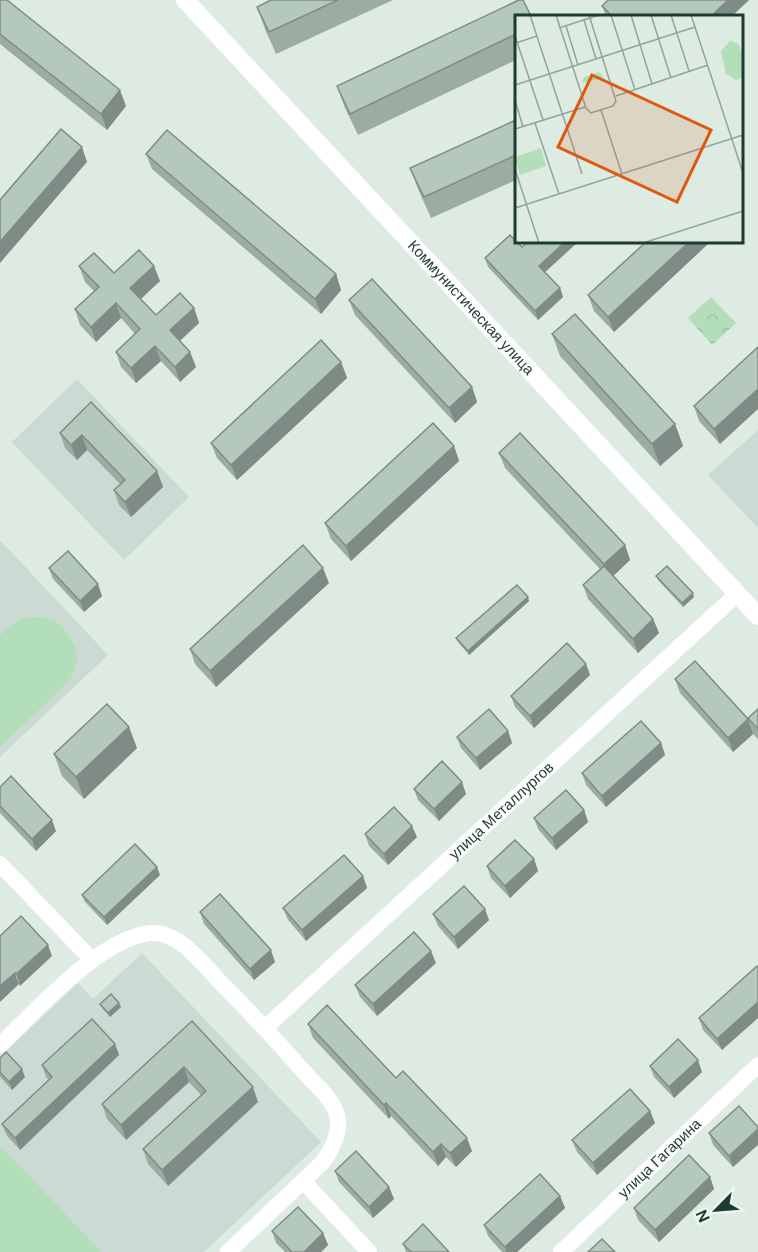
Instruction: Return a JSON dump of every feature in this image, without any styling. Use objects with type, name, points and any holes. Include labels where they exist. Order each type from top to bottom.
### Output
[{"type":"street","name":"Коммунистическая улица","points":[[185,0],[758,616]]},
{"type":"street","name":"улица Металлургов","points":[[265,1028],[737,594]]},
{"type":"street","points":[[0,864],[91,959]]},
{"type":"street","points":[[0,1045],[91,959],[126,939],[150,933],[165,935],[188,948],[325,1095],[337,1117],[338,1127],[330,1153],[303,1182],[228,1252]]},
{"type":"street","name":"улица Гагарина","points":[[561,1252],[758,1065]]},
{"type":"street","points":[[303,1182],[369,1252]]},
{"type":"shaded area","points":[[77,379],[189,497],[124,560],[12,442]]},
{"type":"shaded area","points":[[758,430],[758,528],[708,475]]},
{"type":"shaded area","points":[[0,540],[108,655],[0,757]]},
{"type":"shaded area","points":[[142,953],[321,1142],[204,1252],[0,1252],[0,1057],[78,983],[93,999]]},
{"type":"green space","points":[[711,297],[736,323],[712,345],[688,318]]},
{"type":"green space","points":[[38,617],[54,620],[66,631],[75,646],[77,661],[70,680],[0,747],[0,635],[21,619]]},
{"type":"green space","points":[[0,1145],[101,1252],[0,1252]]},
{"type":"building","points":[[0,0],[7,0],[120,90],[101,114],[0,34]]},
{"type":"building","points":[[271,0],[338,0],[269,32],[257,7]]},
{"type":"building","points":[[519,0],[523,0],[530,15],[515,15],[515,34],[350,114],[337,86]]},
{"type":"building","points":[[608,0],[728,0],[712,15],[611,15],[602,6]]},
{"type":"building","points":[[515,120],[515,155],[424,197],[410,168]]},
{"type":"building","points":[[61,129],[82,147],[0,242],[0,200]]},
{"type":"building","points":[[167,130],[336,274],[315,299],[146,154]]},
{"type":"building","points":[[510,235],[515,243],[522,247],[527,243],[564,243],[539,266],[560,288],[535,311],[485,258]]},
{"type":"building","points":[[645,243],[688,243],[608,317],[588,295]]},
{"type":"building","points":[[139,250],[154,266],[130,288],[156,315],[180,293],[194,308],[170,330],[190,352],[175,367],[155,346],[131,368],[116,352],[140,329],[116,303],[91,327],[75,309],[99,287],[79,266],[94,253],[114,273]]},
{"type":"building","points":[[372,279],[472,387],[449,408],[349,300]]},
{"type":"building","points":[[575,314],[675,424],[652,444],[552,334]]},
{"type":"building","points":[[321,340],[341,362],[231,465],[211,443]]},
{"type":"building","points":[[758,347],[758,389],[714,429],[694,406]]},
{"type":"building","points":[[91,402],[157,471],[125,502],[114,490],[125,480],[82,435],[71,445],[60,433]]},
{"type":"building","points":[[433,423],[454,446],[346,546],[325,523]]},
{"type":"building","points":[[520,433],[625,545],[604,564],[499,453]]},
{"type":"building","points":[[303,545],[323,568],[210,671],[190,649]]},
{"type":"building","points":[[68,551],[98,584],[80,601],[49,568]]},
{"type":"building","points":[[604,566],[653,619],[633,639],[583,585]]},
{"type":"building","points":[[667,566],[693,593],[682,603],[656,576]]},
{"type":"building","points":[[517,585],[528,597],[468,651],[456,638]]},
{"type":"building","points":[[567,643],[586,664],[530,716],[511,696]]},
{"type":"building","points":[[695,661],[748,719],[728,738],[675,679]]},
{"type":"building","points":[[107,704],[129,727],[76,777],[54,754]]},
{"type":"building","points":[[489,709],[508,731],[476,758],[457,737]]},
{"type":"building","points":[[758,709],[758,729],[748,718]]},
{"type":"building","points":[[641,721],[661,743],[602,796],[582,773]]},
{"type":"building","points":[[442,761],[462,782],[434,809],[414,789]]},
{"type":"building","points":[[11,776],[52,820],[32,839],[0,806],[0,787]]},
{"type":"building","points":[[566,790],[584,810],[552,838],[534,818]]},
{"type":"building","points":[[394,807],[412,826],[384,854],[365,834]]},
{"type":"building","points":[[515,840],[534,859],[505,886],[487,866]]},
{"type":"building","points":[[135,844],[157,867],[104,917],[82,895]]},
{"type":"building","points":[[344,855],[363,876],[302,930],[283,908]]},
{"type":"building","points":[[464,886],[485,909],[454,937],[433,914]]},
{"type":"building","points":[[220,894],[271,950],[250,969],[200,912]]},
{"type":"building","points":[[21,916],[48,945],[0,986],[0,936]]},
{"type":"building","points":[[414,932],[431,951],[373,1004],[355,985]]},
{"type":"building","points":[[757,966],[758,1002],[717,1039],[699,1018]]},
{"type":"building","points":[[111,994],[119,1003],[108,1013],[100,1004]]},
{"type":"building","points":[[327,1005],[396,1078],[403,1071],[467,1138],[450,1153],[441,1144],[433,1152],[386,1103],[384,1105],[308,1024]]},
{"type":"building","points":[[92,1019],[115,1044],[15,1138],[2,1124],[52,1077],[42,1065]]},
{"type":"building","points":[[192,1021],[253,1087],[162,1170],[143,1149],[206,1091],[184,1067],[121,1125],[102,1104]]},
{"type":"building","points":[[678,1039],[698,1060],[669,1087],[650,1066]]},
{"type":"building","points":[[6,1052],[22,1069],[9,1082],[0,1072],[0,1058]]},
{"type":"building","points":[[630,1089],[650,1111],[593,1163],[572,1140]]},
{"type":"building","points":[[739,1106],[758,1129],[729,1156],[709,1133]]},
{"type":"building","points":[[356,1151],[389,1187],[369,1207],[335,1171]]},
{"type":"building","points":[[689,1155],[710,1177],[655,1230],[634,1208]]},
{"type":"building","points":[[540,1174],[560,1196],[505,1247],[484,1225]]},
{"type":"building","points":[[298,1207],[323,1233],[304,1252],[292,1252],[272,1231]]},
{"type":"building","points":[[423,1224],[449,1252],[411,1252],[403,1244]]},
{"type":"building","points":[[602,1239],[615,1252],[588,1252]]}]
